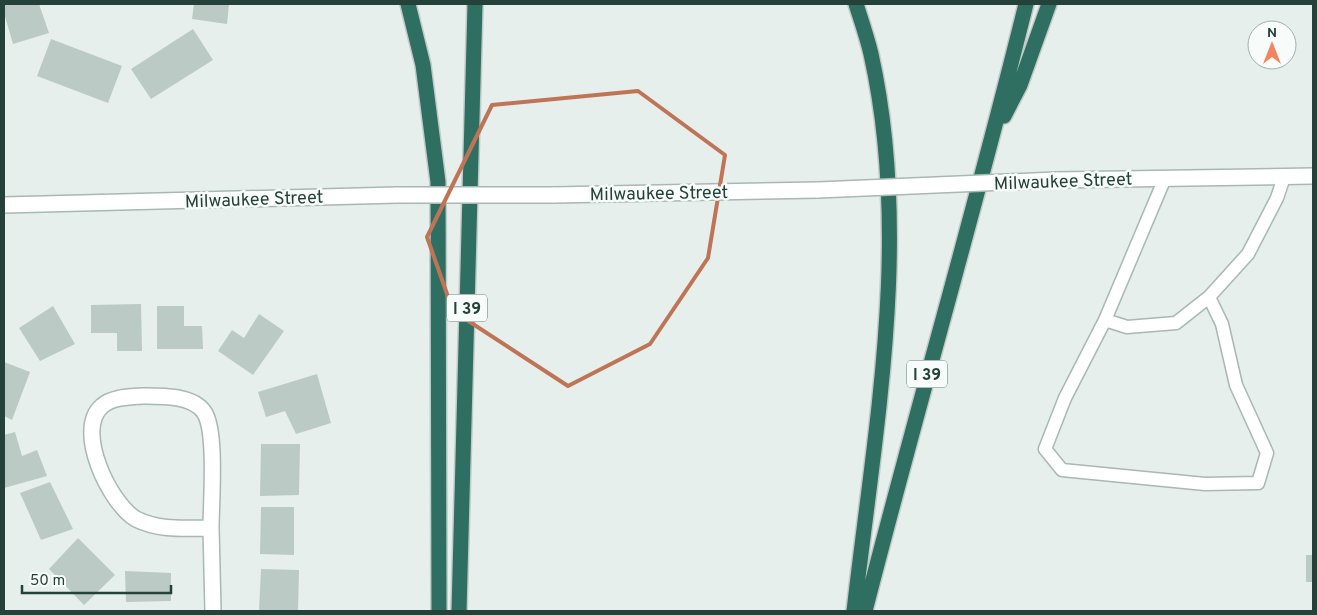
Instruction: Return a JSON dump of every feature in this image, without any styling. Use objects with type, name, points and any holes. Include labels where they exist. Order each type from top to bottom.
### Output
[{"type":"highway","points":[[408,4],[423,65],[438,182],[439,611]]},
{"type":"highway","name":"I 39","points":[[459,611],[475,4]]},
{"type":"highway","points":[[854,611],[889,309],[890,246],[883,120],[871,54],[856,4]]},
{"type":"highway","name":"I 39","points":[[865,611],[918,406],[993,137],[1026,4]]},
{"type":"highway","points":[[993,137],[1020,84],[1048,4]]},
{"type":"street","name":"Milwaukee Street","points":[[4,206],[396,195],[553,195],[818,190],[1056,180],[1313,176]]},
{"type":"street","points":[[211,528],[168,528],[149,524],[134,518],[122,506],[101,469],[91,442],[90,428],[93,416],[102,406],[125,397],[156,396],[181,399],[194,404],[204,412],[208,420],[211,447],[213,611]]},
{"type":"lane","points":[[1105,320],[1127,327],[1176,324],[1209,297],[1248,254],[1284,177]]},
{"type":"lane","points":[[1165,178],[1105,320],[1066,398],[1045,449],[1062,470],[1205,484],[1258,483],[1267,453],[1236,385],[1222,324],[1209,297]]},
{"type":"highlighted area","points":[[638,91],[725,155],[708,258],[650,344],[568,386],[453,311],[427,237],[492,105]]},
{"type":"building","points":[[4,4],[39,4],[49,33],[13,44],[4,13]]},
{"type":"building","points":[[194,4],[229,4],[227,24],[192,19]]},
{"type":"building","points":[[193,29],[213,60],[151,99],[131,69]]},
{"type":"building","points":[[51,39],[122,66],[108,103],[37,76]]},
{"type":"building","points":[[141,304],[142,351],[117,351],[117,333],[91,333],[91,305]]},
{"type":"building","points":[[53,306],[75,344],[40,361],[19,328]]},
{"type":"building","points":[[157,306],[184,306],[184,326],[202,326],[203,349],[157,349]]},
{"type":"building","points":[[259,314],[284,331],[253,375],[218,351],[232,330],[244,338]]},
{"type":"building","points":[[4,362],[30,372],[12,420],[4,416]]},
{"type":"building","points":[[317,374],[331,423],[296,434],[285,411],[266,417],[258,392]]},
{"type":"building","points":[[15,432],[22,456],[37,450],[47,476],[4,488],[4,435]]},
{"type":"building","points":[[261,444],[300,444],[299,495],[260,496]]},
{"type":"building","points":[[50,482],[73,529],[41,540],[20,493]]},
{"type":"building","points":[[261,507],[294,507],[294,555],[260,554]]},
{"type":"building","points":[[78,538],[115,575],[84,605],[49,569]]},
{"type":"building","points":[[1306,555],[1313,555],[1313,582],[1306,582]]},
{"type":"building","points":[[261,569],[299,570],[298,611],[259,611]]},
{"type":"building","points":[[125,571],[171,573],[171,601],[126,602]]}]
